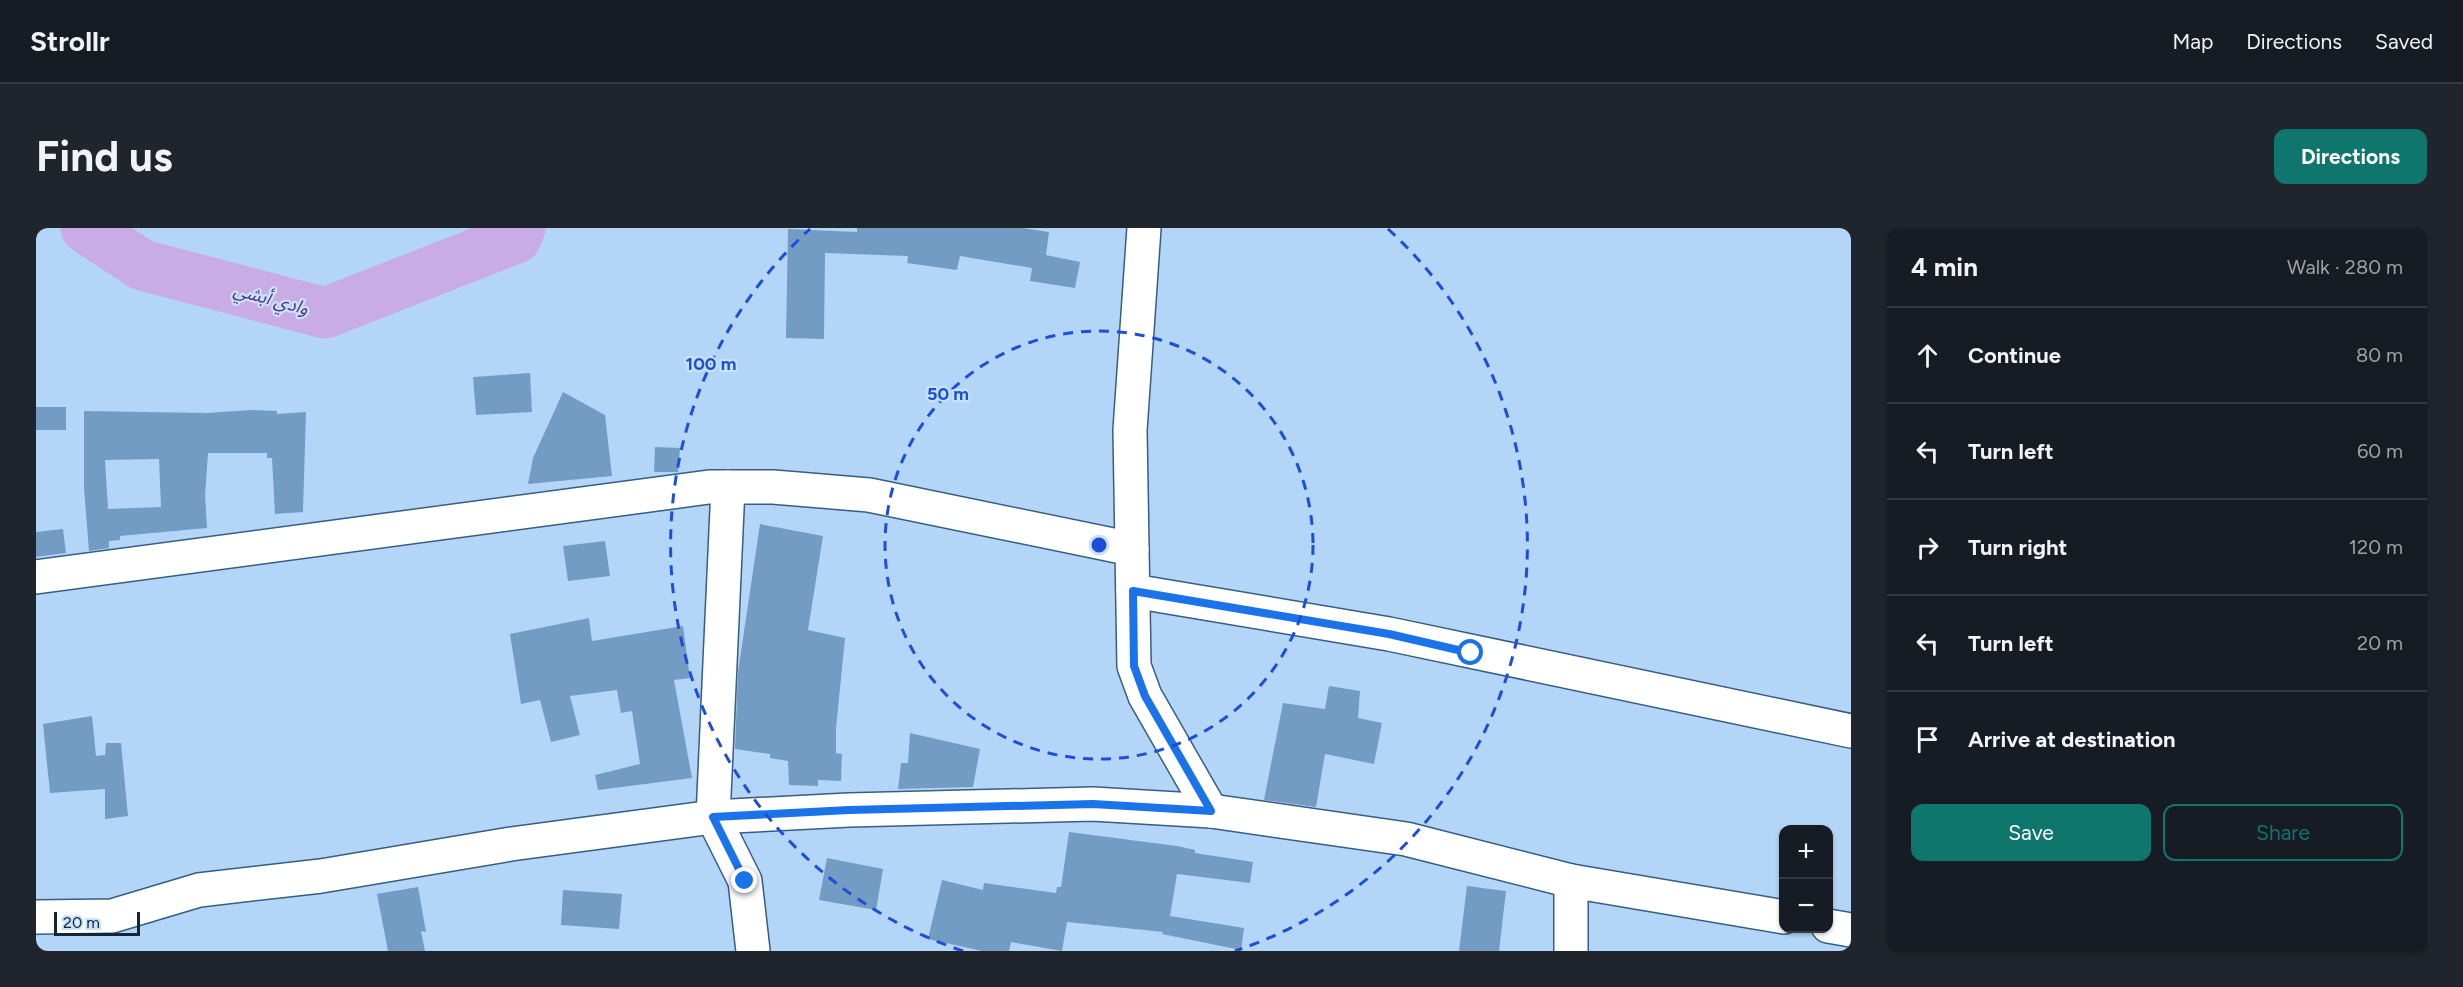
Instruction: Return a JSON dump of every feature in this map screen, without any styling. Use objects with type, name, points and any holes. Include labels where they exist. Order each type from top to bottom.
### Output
[{"type":"street","points":[[1144,228],[1130,430],[1134,666],[1145,696],[1211,811]]},
{"type":"street","points":[[36,577],[709,487],[773,487],[869,495],[1132,549]]},
{"type":"street","points":[[728,487],[713,817],[745,881],[753,951]]},
{"type":"street","points":[[1133,591],[1389,634],[1851,731]]},
{"type":"street","points":[[36,917],[112,916],[199,890],[321,876],[511,844],[713,817],[849,810],[1093,804],[1211,811],[1406,839],[1571,881],[1779,916]]},
{"type":"street","points":[[1571,881],[1571,951]]},
{"type":"street","points":[[1833,927],[1851,930]]},
{"type":"building","points":[[857,228],[1023,228],[1049,232],[1046,255],[1080,262],[1075,288],[1030,281],[1032,268],[960,256],[957,270],[907,263],[908,256],[825,253],[824,339],[786,338],[788,229],[857,232]]},
{"type":"building","points":[[530,373],[532,412],[476,415],[473,377]]},
{"type":"building","points":[[563,392],[605,415],[612,476],[528,484],[533,458]]},
{"type":"building","points":[[36,407],[66,407],[66,430],[36,430]]},
{"type":"building","points":[[251,410],[277,411],[277,414],[306,412],[303,512],[275,514],[272,458],[267,458],[267,453],[208,453],[205,495],[207,528],[120,536],[120,540],[109,541],[109,548],[89,551],[84,488],[84,411],[207,413]],"holes":[[[159,459],[161,507],[108,509],[105,460]]]},
{"type":"building","points":[[655,447],[680,448],[678,472],[654,472]]},
{"type":"building","points":[[760,524],[823,536],[808,630],[845,638],[836,728],[836,753],[842,754],[841,781],[818,780],[818,786],[789,785],[788,761],[770,758],[770,754],[735,749],[738,672]]},
{"type":"building","points":[[63,529],[66,553],[36,557],[36,532]]},
{"type":"building","points":[[605,541],[610,576],[568,581],[563,546]]},
{"type":"building","points":[[589,618],[592,641],[683,626],[690,678],[674,680],[692,778],[598,790],[595,775],[640,764],[632,711],[621,713],[617,690],[570,696],[580,735],[551,742],[540,700],[521,704],[510,634]]},
{"type":"building","points":[[1329,686],[1360,691],[1358,718],[1382,723],[1374,764],[1325,754],[1316,807],[1264,800],[1283,703],[1325,709]]},
{"type":"building","points":[[92,716],[96,756],[105,755],[106,743],[121,743],[128,816],[105,819],[105,789],[50,793],[43,724]]},
{"type":"building","points":[[910,733],[980,749],[973,787],[898,789],[901,763],[908,763]]},
{"type":"building","points":[[1069,832],[1177,846],[1195,850],[1195,853],[1253,862],[1250,883],[1177,874],[1170,916],[1244,928],[1241,950],[1162,934],[1163,932],[1067,922],[1062,951],[1011,942],[1009,951],[982,951],[928,939],[942,880],[983,890],[984,883],[1056,893],[1057,887],[1061,887]]},
{"type":"building","points":[[827,858],[883,869],[876,910],[819,900]]},
{"type":"building","points":[[1467,886],[1506,891],[1499,951],[1459,951]]},
{"type":"building","points":[[418,887],[426,932],[421,931],[425,951],[388,951],[377,894]]},
{"type":"building","points":[[563,890],[622,894],[619,929],[561,925]]},
{"type":"waterway","name":"وادي أبشي","points":[[86,228],[142,265],[325,313],[516,238],[520,228]]},
{"type":"route","points":[[745,881],[713,817],[849,810],[1093,804],[1211,811],[1145,696],[1134,666],[1133,591],[1389,634],[1471,653]]}]
